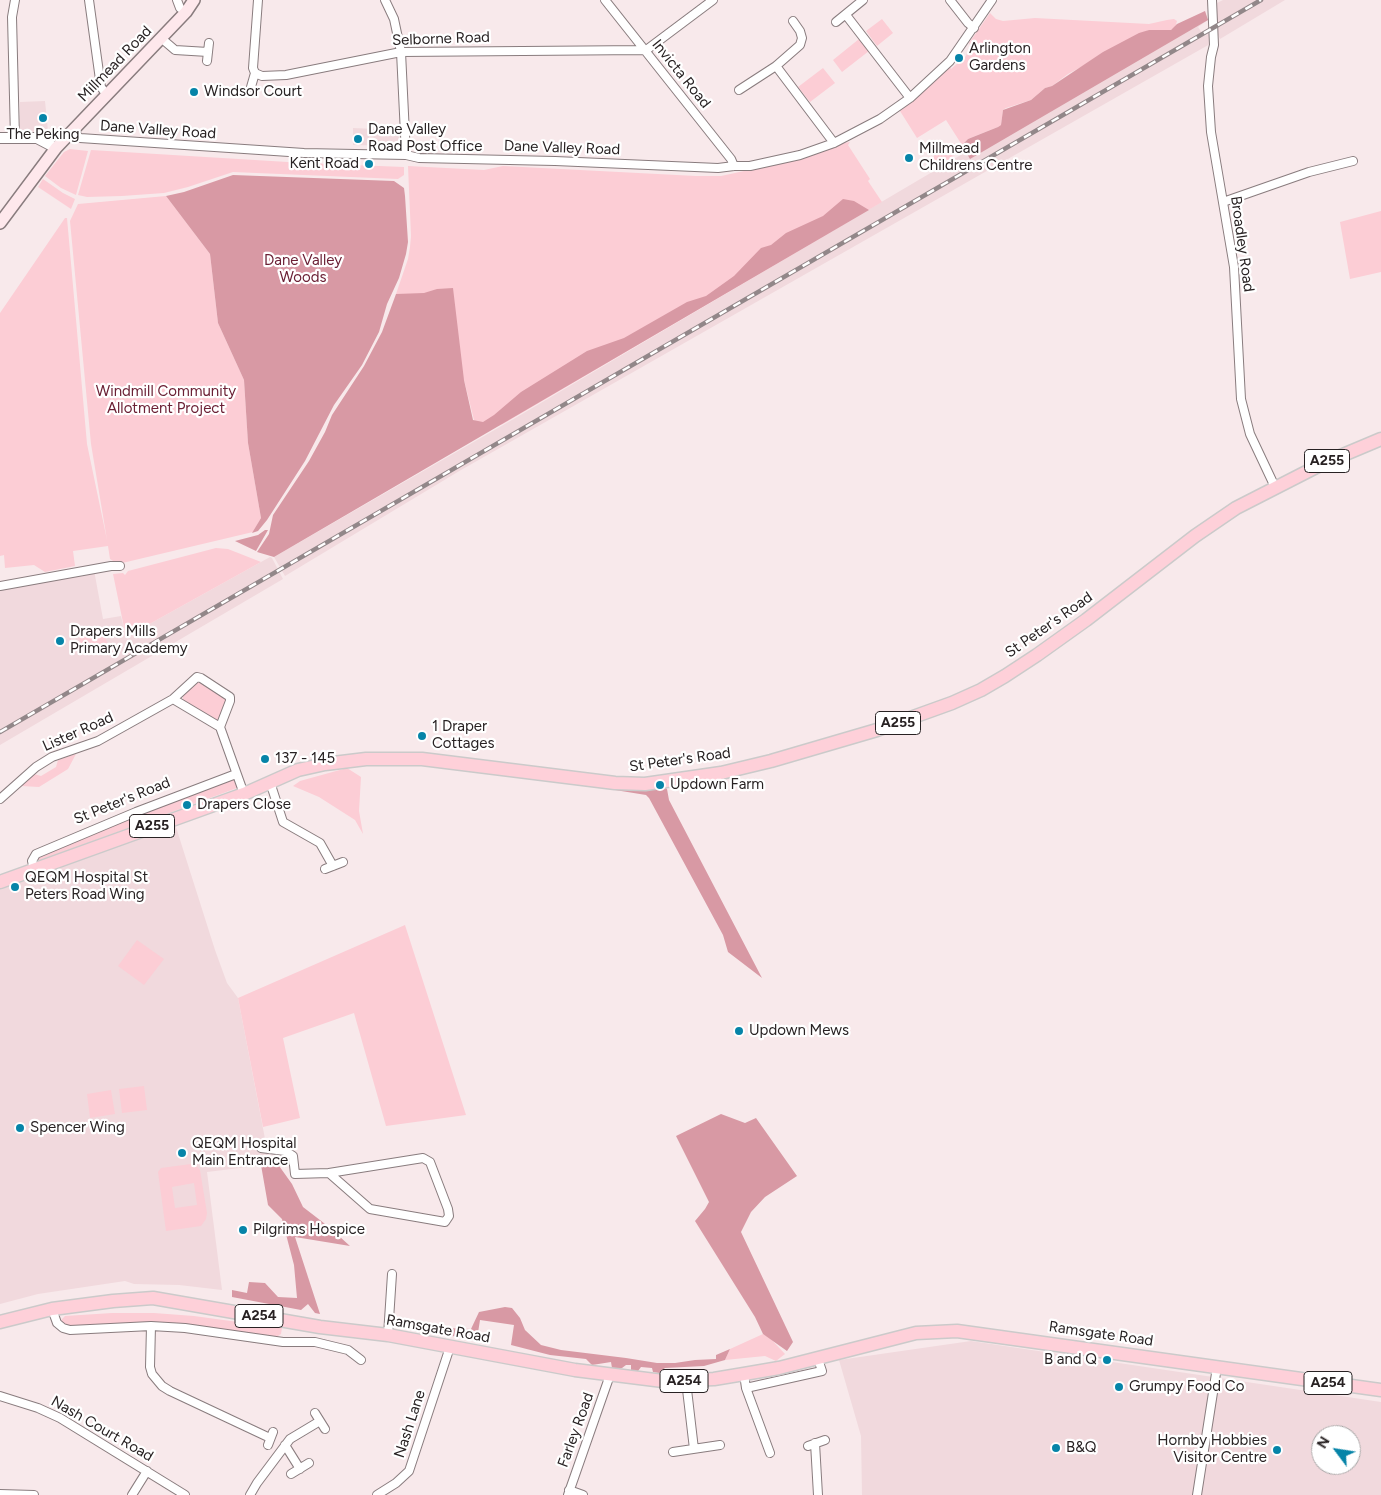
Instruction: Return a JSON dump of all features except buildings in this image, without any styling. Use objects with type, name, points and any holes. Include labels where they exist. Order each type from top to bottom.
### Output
[{"type":"main road","name":"Millmead Road","points":[[2,217],[56,148],[186,12],[194,0]]},
{"type":"main road","name":"A255","points":[[1275,487],[1324,463],[1381,439]]},
{"type":"main road","name":"St Peter's Road","points":[[0,882],[244,794],[298,770],[325,764],[385,758],[458,763],[614,784],[645,784],[721,772],[824,746],[877,730],[952,703],[981,690],[1005,676],[1086,620],[1195,536],[1236,508],[1275,487]]},
{"type":"main road","name":"Ramsgate Road","points":[[0,1322],[52,1309],[153,1298],[320,1327],[388,1335],[569,1369],[649,1380],[686,1380],[744,1374],[818,1359],[916,1333],[957,1331],[1381,1390]]},
{"type":"street","points":[[15,0],[12,17],[15,138]]},
{"type":"street","points":[[89,0],[101,88],[106,94]]},
{"type":"street","points":[[176,0],[180,8],[186,12]]},
{"type":"street","points":[[251,87],[255,73],[253,68],[258,0]]},
{"type":"street","points":[[385,0],[394,19],[401,52],[406,155]]},
{"type":"street","name":"Invicta Road","points":[[605,0],[731,159],[734,166]]},
{"type":"street","points":[[645,50],[713,0]]},
{"type":"street","points":[[836,22],[863,0]]},
{"type":"street","points":[[950,0],[974,28]]},
{"type":"street","name":"Dane Valley Road","points":[[72,131],[80,138],[304,154],[406,155],[420,158],[555,161],[718,168],[750,166],[800,155],[834,143],[880,118],[910,98],[950,61],[992,0]]},
{"type":"street","name":"Broadley Road","points":[[1212,0],[1214,45],[1208,86],[1211,132],[1234,267],[1241,399],[1250,434],[1275,487]]},
{"type":"street","points":[[846,14],[910,98]]},
{"type":"street","points":[[739,90],[776,66],[800,45],[802,38],[800,31],[793,21]]},
{"type":"street","points":[[161,38],[175,50],[208,57],[209,44]]},
{"type":"street","name":"Selborne Road","points":[[255,73],[262,76],[286,74],[401,52],[645,50]]},
{"type":"street","points":[[776,66],[834,143]]},
{"type":"street","points":[[0,138],[37,138],[56,148]]},
{"type":"street","points":[[1223,202],[1309,172],[1353,161]]},
{"type":"street","points":[[0,586],[110,566],[120,566]]},
{"type":"street","name":"Lister Road","points":[[0,799],[36,767],[52,757],[98,741],[173,699],[197,677],[202,678],[230,697],[220,727]]},
{"type":"street","points":[[173,699],[220,727],[244,794]]},
{"type":"street","name":"St Peter's Road","points":[[34,870],[32,861],[36,854],[136,812],[236,774]]},
{"type":"street","points":[[270,782],[283,822],[320,843],[329,867],[343,862]]},
{"type":"street","points":[[261,1148],[285,1151],[293,1156],[295,1174],[329,1173],[423,1158],[430,1162],[449,1216],[444,1222],[370,1209],[329,1173]]},
{"type":"street","points":[[388,1335],[392,1274]]},
{"type":"street","points":[[52,1309],[57,1323],[63,1328],[70,1330],[151,1326],[284,1338],[293,1343],[315,1342],[342,1348],[356,1352],[361,1360]]},
{"type":"street","points":[[151,1326],[150,1367],[152,1374],[162,1386],[270,1438]]},
{"type":"street","name":"Nash Lane","points":[[377,1495],[396,1483],[409,1471],[450,1347]]},
{"type":"street","points":[[746,1388],[822,1371],[818,1359]]},
{"type":"street","points":[[1197,1495],[1217,1367]]},
{"type":"street","points":[[744,1374],[746,1388],[770,1453]]},
{"type":"street","name":"Farley Road","points":[[568,1492],[610,1375]]},
{"type":"street","points":[[686,1380],[694,1449]]},
{"type":"street","name":"Nash Court Road","points":[[0,1396],[38,1408],[60,1418],[185,1495]]},
{"type":"street","points":[[316,1413],[325,1429]]},
{"type":"street","points":[[250,1495],[290,1439],[320,1421]]},
{"type":"street","points":[[818,1495],[812,1444],[825,1440]]},
{"type":"street","points":[[674,1452],[720,1445]]},
{"type":"street","points":[[285,1446],[300,1469]]},
{"type":"street","points":[[291,1474],[309,1463]]},
{"type":"street","points":[[132,1495],[147,1470]]},
{"type":"street","points":[[568,1492],[583,1495]]},
{"type":"street","points":[[0,1494],[34,1495]]},
{"type":"shaded area","points":[[1223,0],[1285,0],[1220,39],[1216,30],[1213,5]]},
{"type":"shaded area","points":[[1205,11],[1208,20],[1198,27],[1204,36],[1210,33],[1210,44],[461,470],[285,576],[274,557],[517,417]]},
{"type":"shaded area","points":[[45,101],[48,131],[20,132],[20,102]]},
{"type":"shaded area","points":[[353,128],[396,130],[398,131],[400,146],[353,145]]},
{"type":"shaded area","points":[[270,557],[283,579],[0,745],[0,590],[94,570],[103,619],[121,616],[126,637]]},
{"type":"shaded area","points":[[175,824],[215,950],[227,983],[238,998],[266,1144],[272,1164],[207,1172],[222,1290],[179,1285],[134,1284],[125,1281],[38,1294],[0,1304],[0,888]]},
{"type":"shaded area","points":[[971,1341],[1381,1402],[1381,1495],[862,1495],[861,1436],[839,1360]]},
{"type":"green space","points":[[1205,11],[1208,20],[970,159],[962,145],[968,139],[1001,125],[1003,110],[1031,100],[1045,88],[1052,86],[1103,52],[1139,33],[1149,30],[1171,30],[1177,24]]},
{"type":"green space","points":[[990,13],[996,19],[1003,21],[1035,18],[1149,24],[1174,19],[1177,21],[1175,28],[1171,30],[1149,30],[1068,74],[1052,86],[1045,88],[1031,100],[1006,108],[1003,110],[1001,125],[968,139],[962,145],[946,120],[917,138],[900,111],[950,66],[951,69],[966,56],[969,43]]},
{"type":"green space","points":[[882,19],[893,33],[877,46],[866,31]]},
{"type":"green space","points":[[859,39],[869,51],[842,72],[833,60]]},
{"type":"green space","points":[[823,68],[835,83],[810,102],[798,87]]},
{"type":"green space","points":[[850,142],[848,145],[882,202],[503,424],[483,431],[474,420],[464,380],[402,295],[396,294],[408,259],[410,247],[408,166],[484,170],[503,166],[721,176],[795,160]]},
{"type":"green space","points":[[954,143],[959,148],[956,154],[947,161],[940,160],[937,167],[932,166],[936,144],[947,152]]},
{"type":"green space","points":[[70,149],[88,151],[76,195],[61,188],[45,176],[64,152]]},
{"type":"green space","points":[[91,150],[404,167],[404,175],[398,179],[233,172],[164,193],[87,197],[78,195]]},
{"type":"green space","name":"Dane Valley Woods","points":[[233,175],[394,181],[404,188],[408,242],[399,278],[387,304],[379,332],[362,365],[334,405],[305,461],[267,520],[258,531],[252,533],[261,518],[248,443],[244,380],[218,323],[210,254],[166,196],[184,192]]},
{"type":"green space","points":[[43,179],[75,199],[71,209],[38,187]]},
{"type":"green space","name":"Windmill Community Allotment Project","points":[[166,196],[210,254],[218,323],[244,380],[248,443],[261,518],[253,532],[118,564],[110,559],[108,546],[73,551],[75,566],[45,572],[34,565],[5,568],[4,555],[0,556],[0,313],[65,218],[67,218],[87,444],[107,540],[91,444],[70,221],[78,204]]},
{"type":"green space","points":[[843,199],[854,201],[869,210],[274,557],[257,552],[269,534],[273,515],[309,461],[332,415],[364,366],[382,332],[396,294],[424,293],[437,289],[453,288],[464,380],[473,420],[483,422],[521,392],[587,351],[624,338],[687,302],[706,296],[734,276],[761,248],[771,245],[786,233],[823,216]]},
{"type":"green space","points":[[1381,211],[1381,272],[1350,279],[1340,222]]},
{"type":"green space","points":[[268,530],[256,551],[235,541],[258,535]]},
{"type":"green space","points":[[216,548],[228,549],[261,562],[126,637],[113,574],[123,573],[125,575],[128,571]]},
{"type":"green space","points":[[97,633],[97,635],[105,634],[107,643],[81,646],[79,636]]},
{"type":"green space","points":[[197,682],[204,683],[226,697],[226,702],[218,720],[214,720],[183,702],[183,696]]},
{"type":"green space","points":[[76,754],[68,769],[39,787],[21,786],[34,774],[41,776],[56,767],[58,760]]},
{"type":"green space","points":[[347,768],[361,777],[359,811],[363,834],[355,820],[319,797],[293,786],[300,781]]},
{"type":"green space","points":[[232,779],[236,781],[237,788],[39,861],[36,859],[41,855]]},
{"type":"green space","points":[[663,784],[667,789],[669,800],[762,978],[728,952],[723,935],[649,798],[646,795],[615,790],[617,785]]},
{"type":"green space","points":[[405,925],[466,1115],[386,1126],[354,1013],[283,1038],[300,1118],[263,1127],[238,998]]},
{"type":"green space","points":[[137,940],[164,959],[144,985],[118,966]]},
{"type":"green space","points":[[144,1086],[147,1110],[122,1113],[119,1089]]},
{"type":"green space","points":[[111,1090],[115,1114],[90,1118],[87,1094]]},
{"type":"green space","points":[[721,1114],[745,1123],[756,1118],[797,1176],[765,1197],[751,1212],[741,1232],[793,1342],[787,1351],[763,1334],[755,1317],[695,1221],[709,1202],[676,1136]]},
{"type":"green space","points":[[277,1163],[292,1184],[303,1207],[350,1246],[295,1237],[320,1314],[315,1313],[308,1304],[301,1310],[232,1297],[232,1290],[247,1293],[249,1282],[265,1283],[278,1297],[297,1298],[294,1265],[282,1219],[268,1205],[261,1165]]},
{"type":"green space","points":[[195,1164],[200,1170],[207,1213],[206,1219],[201,1226],[166,1231],[158,1172],[161,1168]],"holes":[[[194,1183],[197,1205],[175,1208],[172,1187]]]},
{"type":"green space","points":[[505,1307],[512,1308],[520,1318],[525,1330],[541,1345],[561,1350],[657,1363],[675,1363],[716,1359],[716,1355],[730,1349],[725,1360],[704,1366],[665,1368],[659,1373],[653,1372],[652,1368],[641,1367],[638,1371],[631,1372],[631,1365],[626,1365],[622,1368],[612,1368],[611,1362],[592,1365],[586,1359],[550,1355],[511,1345],[514,1325],[480,1320],[477,1339],[418,1332],[402,1326],[471,1329],[479,1312]]},
{"type":"green space","points":[[154,1313],[194,1316],[282,1328],[281,1334],[275,1338],[152,1323],[108,1324],[69,1328],[62,1325],[62,1319],[65,1316]]},
{"type":"green space","points":[[763,1334],[770,1338],[785,1354],[776,1361],[765,1356],[725,1360],[730,1349]]},
{"type":"railway","points":[[0,732],[1261,0]]},
{"type":"place","name":"Arlington Gardens","points":[[959,58]]},
{"type":"place","name":"Windsor Court","points":[[194,92]]},
{"type":"place","name":"The Peking","points":[[43,118]]},
{"type":"place","name":"Dane Valley Road Post Office","points":[[358,139]]},
{"type":"place","name":"Millmead Childrens Centre","points":[[909,158]]},
{"type":"place","name":"Kent Road","points":[[369,164]]},
{"type":"place","name":"Drapers Mills Primary Academy","points":[[60,641]]},
{"type":"place","name":"1 Draper Cottages","points":[[422,736]]},
{"type":"place","name":"137 - 145","points":[[265,759]]},
{"type":"place","name":"Updown Farm","points":[[660,785]]},
{"type":"place","name":"Drapers Close","points":[[187,805]]},
{"type":"place","name":"QEQM Hospital St Peters Road Wing","points":[[15,887]]},
{"type":"place","name":"Updown Mews","points":[[739,1031]]},
{"type":"place","name":"Spencer Wing","points":[[20,1128]]},
{"type":"place","name":"QEQM Hospital Main Entrance","points":[[182,1153]]},
{"type":"place","name":"Pilgrims Hospice","points":[[243,1230]]},
{"type":"place","name":"B and Q","points":[[1107,1360]]},
{"type":"place","name":"Grumpy Food Co","points":[[1119,1387]]},
{"type":"place","name":"B&Q","points":[[1056,1448]]},
{"type":"place","name":"Hornby Hobbies Visitor Centre","points":[[1277,1450]]}]
